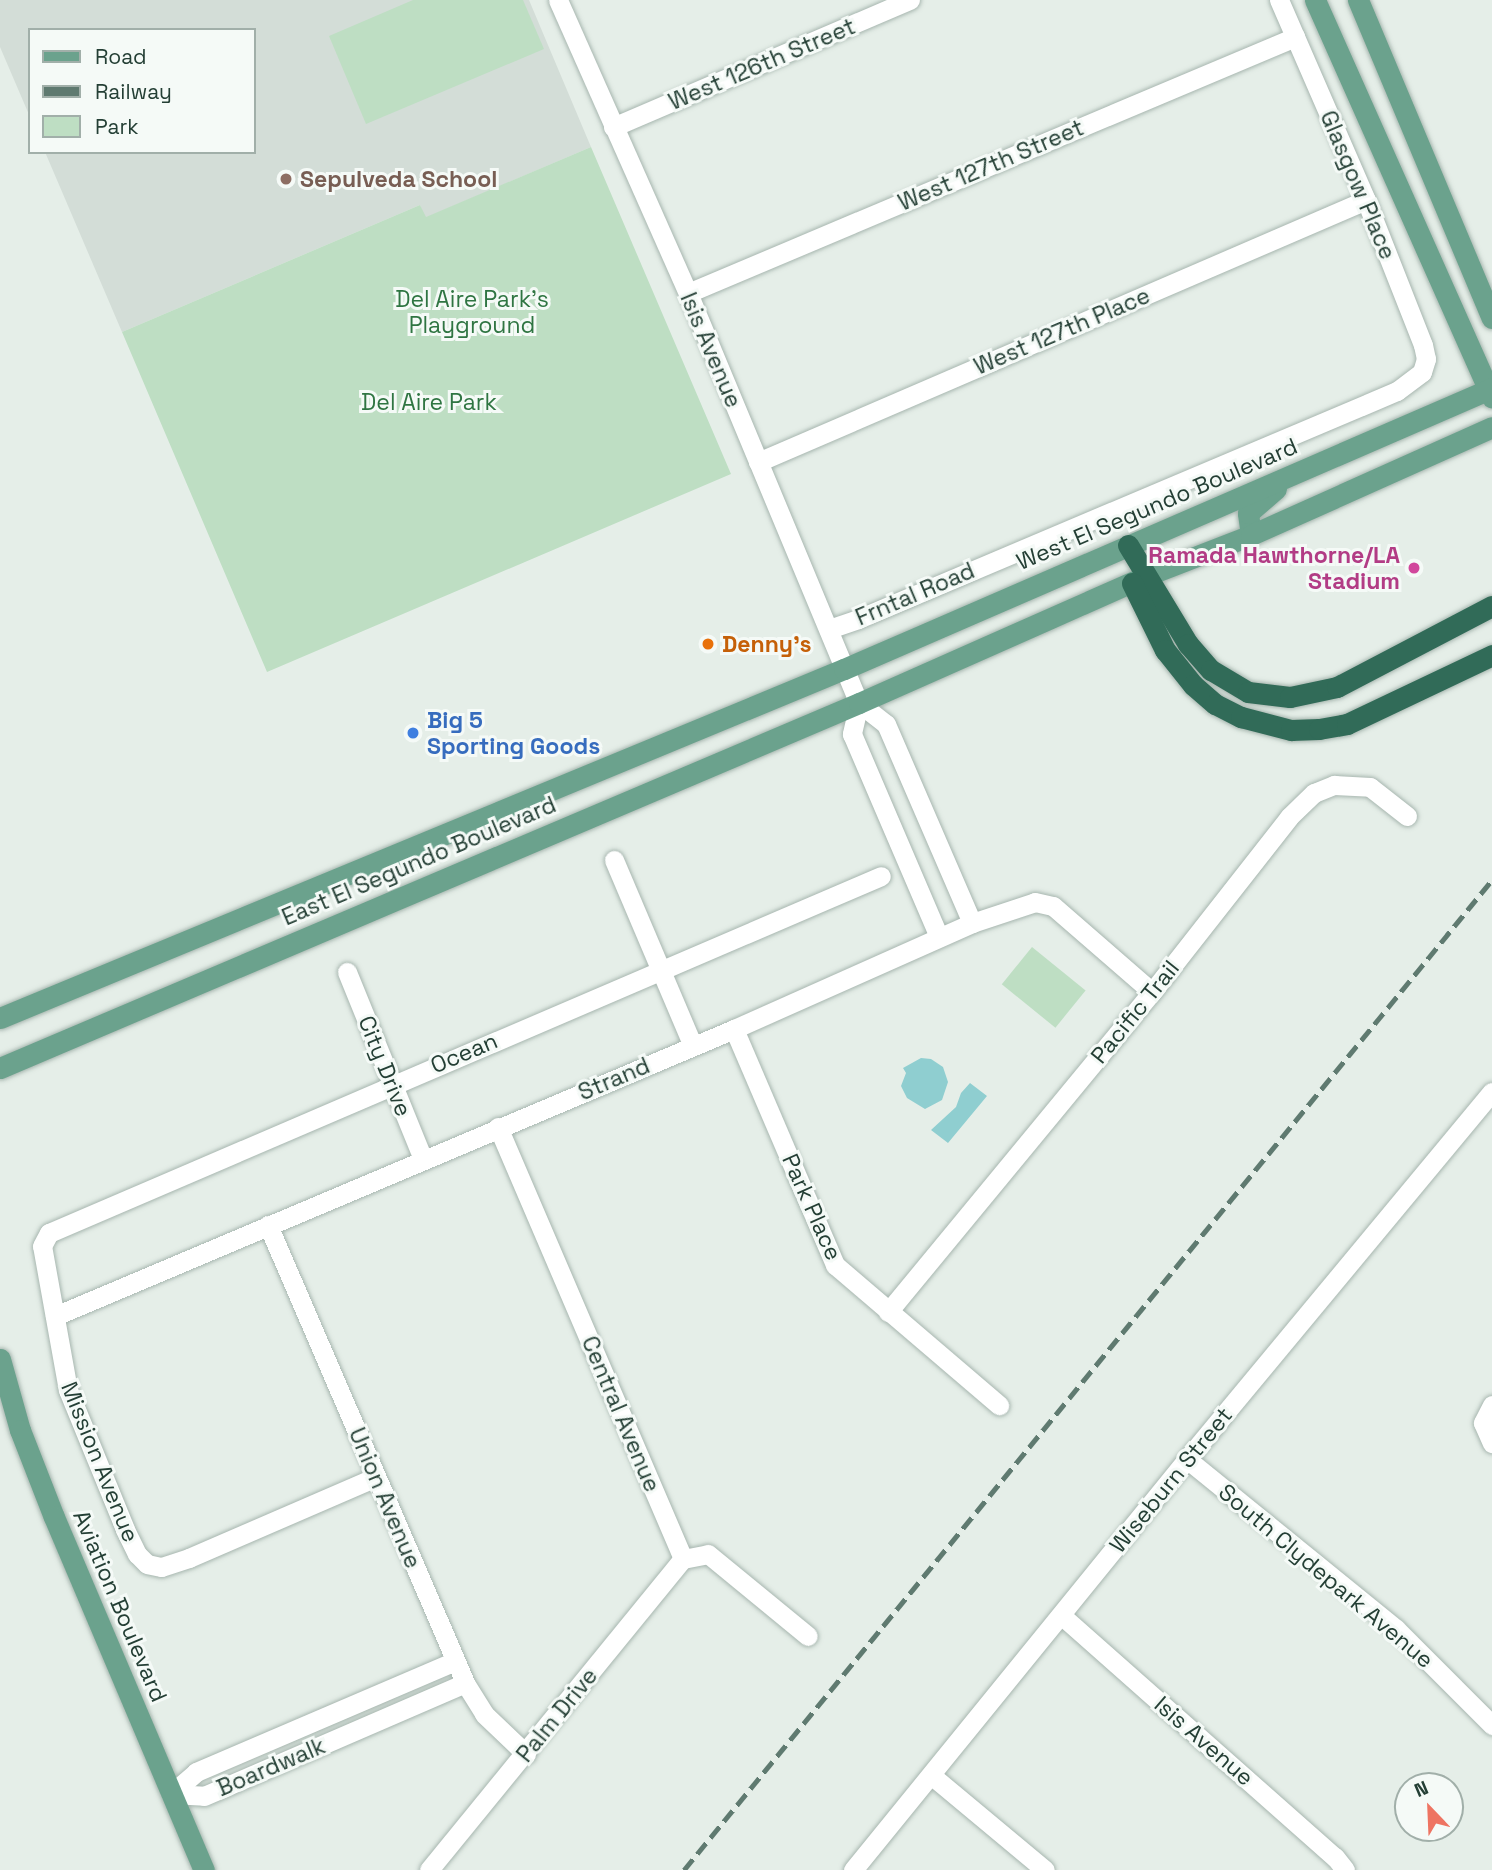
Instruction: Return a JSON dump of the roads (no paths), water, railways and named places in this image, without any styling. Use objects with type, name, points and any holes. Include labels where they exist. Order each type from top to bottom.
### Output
[{"type":"highway","points":[[1128,545],[1165,650],[1194,685],[1215,704],[1241,717],[1291,730],[1347,724],[1492,655]]},
{"type":"highway","points":[[1140,579],[1188,645],[1212,670],[1248,692],[1290,697],[1337,687],[1492,606]]},
{"type":"main road","points":[[1315,0],[1491,392]]},
{"type":"main road","points":[[1358,0],[1492,318]]},
{"type":"main road","name":"West El Segundo Boulevard","points":[[844,669],[1320,462],[1491,392]]},
{"type":"main road","points":[[859,703],[1140,579],[1251,535],[1492,427]]},
{"type":"main road","points":[[1251,535],[1248,513],[1263,498],[1320,462]]},
{"type":"main road","name":"East El Segundo Boulevard","points":[[0,1018],[844,669]]},
{"type":"main road","name":"East El Segundo Boulevard","points":[[0,1068],[859,703]]},
{"type":"main road","name":"Aviation Boulevard","points":[[0,1359],[20,1430],[54,1517],[204,1870]]},
{"type":"street","name":"Isis Avenue","points":[[558,0],[688,293],[859,703],[886,724],[972,923]]},
{"type":"street","name":"West 126th Street","points":[[613,127],[910,0]]},
{"type":"street","name":"Glasgow Place","points":[[1279,0],[1366,200],[1423,345],[1426,359],[1422,372]]},
{"type":"street","name":"West 127th Street","points":[[688,293],[1295,37]]},
{"type":"street","name":"West 127th Place","points":[[758,462],[1366,200]]},
{"type":"street","name":"Frntal Road","points":[[829,629],[871,614],[1397,391],[1422,372]]},
{"type":"street","points":[[859,703],[852,734],[939,937]]},
{"type":"street","name":"Pacific Trail","points":[[888,1312],[1152,992],[1289,817],[1314,793],[1334,785],[1370,787],[1407,816]]},
{"type":"street","points":[[614,860],[693,1046]]},
{"type":"street","name":"Ocean","points":[[49,1233],[881,876]]},
{"type":"street","name":"Strand","points":[[55,1316],[734,1029],[972,923],[1035,902],[1053,906],[1152,992]]},
{"type":"street","name":"City Drive","points":[[347,972],[424,1159]]},
{"type":"street","name":"Park Place","points":[[734,1029],[835,1265],[999,1405]]},
{"type":"street","name":"Wiseburn Street","points":[[853,1870],[1187,1459],[1492,1092]]},
{"type":"street","name":"Central Avenue","points":[[498,1127],[683,1559]]},
{"type":"street","name":"Union Avenue","points":[[268,1225],[465,1684],[484,1714],[526,1754]]},
{"type":"street","name":"Mission Avenue","points":[[49,1233],[42,1246],[74,1409],[125,1529],[137,1554],[147,1564],[161,1567],[189,1558],[376,1477]]},
{"type":"street","points":[[1490,1438],[1483,1423],[1492,1405]]},
{"type":"street","name":"South Clydepark Avenue","points":[[1187,1459],[1396,1629],[1492,1725]]},
{"type":"street","points":[[683,1559],[708,1554],[808,1636]]},
{"type":"street","name":"Palm Drive","points":[[429,1870],[683,1559]]},
{"type":"street","name":"Isis Avenue","points":[[1061,1615],[1335,1857],[1345,1870]]},
{"type":"street","name":"Boardwalk","points":[[171,1794],[196,1772],[455,1661]]},
{"type":"street","name":"Boardwalk","points":[[171,1794],[204,1796],[465,1684]]},
{"type":"street","points":[[931,1775],[1045,1870]]},
{"type":"water","points":[[921,1058],[931,1059],[943,1067],[948,1082],[942,1100],[925,1109],[907,1098],[901,1086],[906,1073],[903,1068]]},
{"type":"water","points":[[970,1083],[987,1096],[948,1143],[931,1130],[956,1107],[961,1093]]},
{"type":"railway","points":[[684,1870],[1492,880]]},
{"type":"place","name":"Sepulveda School","points":[[286,179]]},
{"type":"place","name":"Ramada Hawthorne/LA Stadium","points":[[1414,568]]},
{"type":"place","name":"Denny's","points":[[708,644]]},
{"type":"place","name":"Big 5 Sporting Goods","points":[[413,733]]},
{"type":"park label","name":"Del Aire Park's Playground","points":[[472,312]]},
{"type":"park label","name":"Del Aire Park","points":[[429,402]]}]
